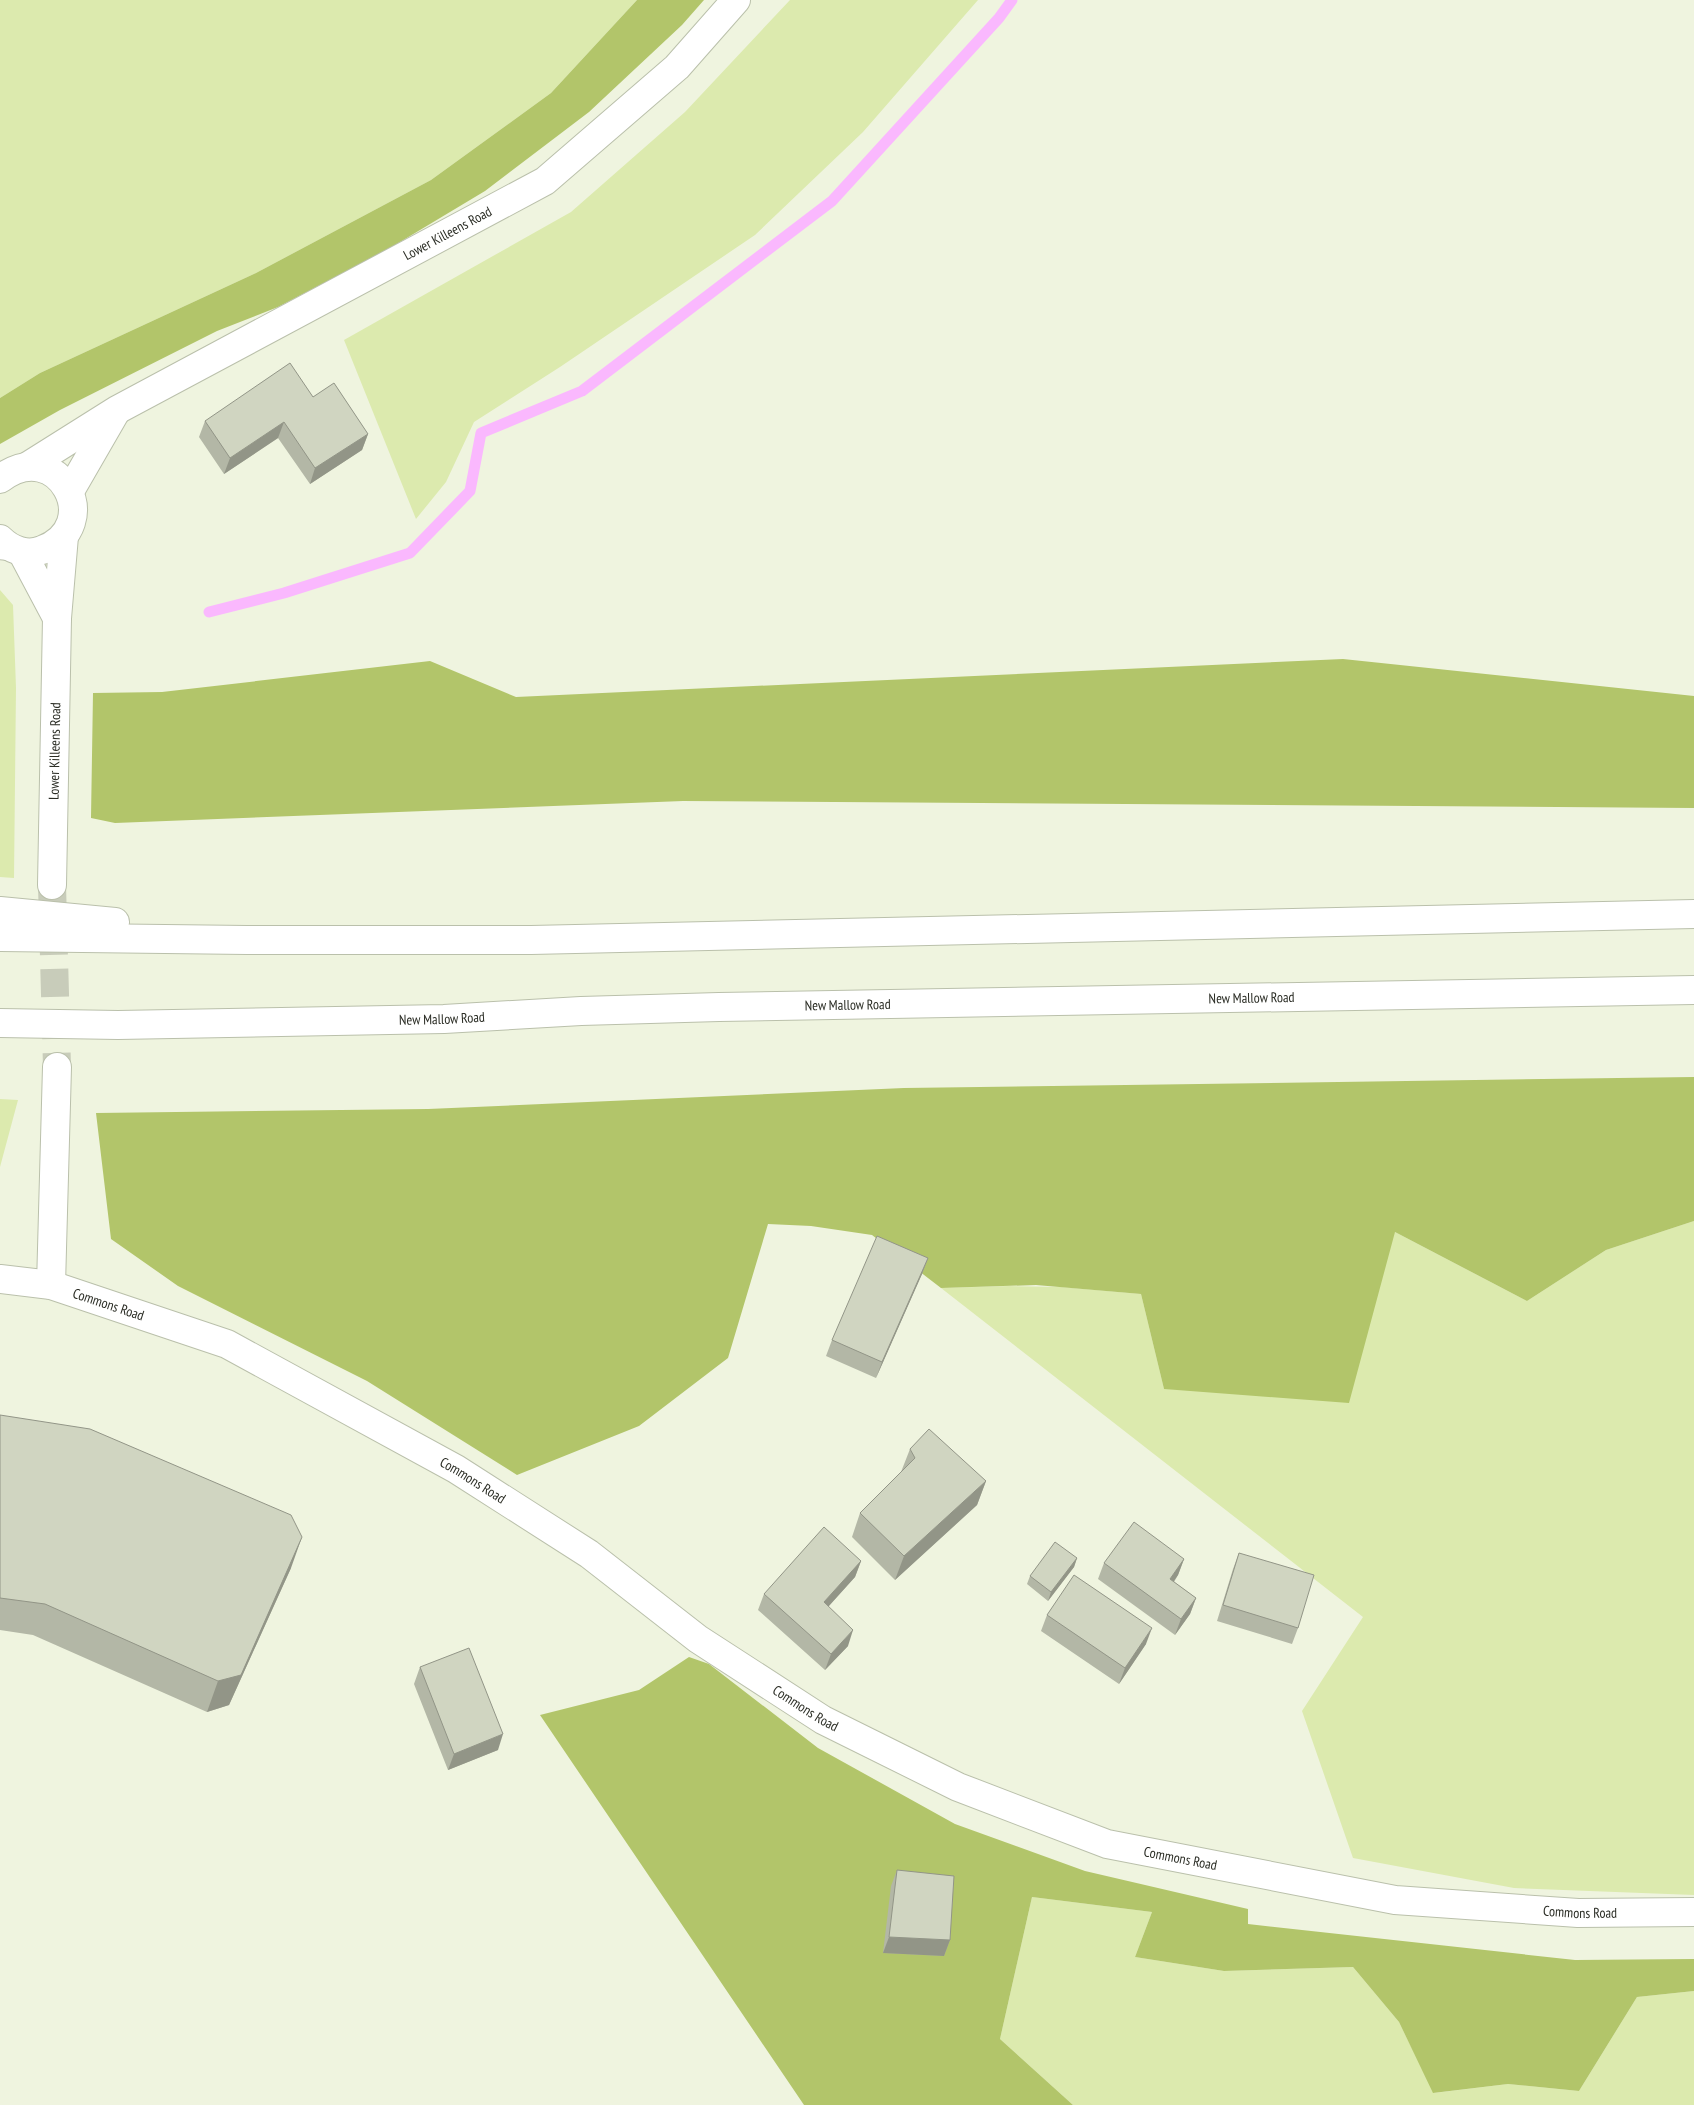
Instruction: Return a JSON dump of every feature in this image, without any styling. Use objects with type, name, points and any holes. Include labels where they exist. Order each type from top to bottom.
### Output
[{"type":"main road","name":"Lower Killeens Road","points":[[0,479],[11,470],[28,466],[117,410],[545,181],[677,67],[736,0]]},
{"type":"main road","points":[[28,466],[45,468],[60,477],[70,491],[117,410]]},
{"type":"main road","name":"Lower Killeens Road","points":[[52,885],[57,618],[64,536],[71,523],[74,508],[70,491]]},
{"type":"main road","points":[[7,546],[37,552],[52,546],[64,536]]},
{"type":"main road","name":"Lower Killeens Road","points":[[7,546],[57,618]]},
{"type":"main road","points":[[0,911],[138,924],[247,940]]},
{"type":"main road","points":[[0,937],[247,940],[531,940],[1694,914]]},
{"type":"main road","name":"New Mallow Road","points":[[0,1023],[128,1025],[444,1020],[581,1011],[729,1006],[1694,990]]},
{"type":"main road","points":[[51,1285],[57,1067]]},
{"type":"main road","name":"Commons Road","points":[[0,1279],[51,1285],[227,1344],[456,1469],[589,1554],[698,1639],[823,1720],[958,1787],[1069,1830],[1124,1848],[1395,1900],[1578,1913],[1694,1912]]},
{"type":"green space","points":[[0,0],[637,0],[551,93],[431,180],[256,273],[40,373],[0,398]]},
{"type":"green space","points":[[637,0],[704,0],[682,25],[589,112],[485,191],[385,251],[278,307],[217,331],[60,410],[0,444],[0,398],[40,373],[256,273],[431,180],[551,93]]},
{"type":"green space","points":[[790,0],[978,0],[863,132],[755,235],[560,367],[474,422],[446,482],[416,519],[344,340],[571,212],[685,112]]},
{"type":"green space","points":[[0,590],[13,605],[16,688],[14,878],[0,877]]},
{"type":"green space","points":[[1343,659],[1694,696],[1694,808],[683,801],[115,823],[91,818],[93,693],[162,692],[430,661],[516,697]]},
{"type":"green space","points":[[1694,1077],[1694,1221],[1606,1250],[1527,1301],[1395,1232],[1349,1403],[1164,1389],[1141,1294],[1036,1285],[941,1288],[872,1235],[811,1226],[768,1224],[728,1358],[639,1426],[517,1475],[367,1381],[178,1286],[111,1239],[96,1113],[428,1109],[904,1088]]},
{"type":"green space","points":[[0,1099],[18,1100],[0,1167]]},
{"type":"green space","points":[[1694,1221],[1694,1895],[1514,1888],[1353,1858],[1302,1711],[1363,1617],[941,1288],[1061,1287],[1141,1294],[1164,1389],[1395,1232],[1527,1301],[1606,1250]]},
{"type":"green space","points":[[689,1657],[709,1664],[818,1748],[955,1824],[1085,1871],[1248,1909],[1248,1924],[1575,1960],[1694,1959],[1694,1991],[1637,1997],[1579,2091],[1508,2084],[1433,2093],[1399,2022],[1353,1967],[1224,1971],[1135,1957],[1152,1912],[1032,1897],[1000,2039],[1073,2105],[804,2105],[540,1715],[639,1690]]},
{"type":"green space","points":[[1032,1897],[1152,1912],[1135,1957],[1224,1971],[1353,1967],[1399,2022],[1434,2093],[1508,2084],[1579,2091],[1637,1997],[1694,1991],[1694,2105],[1073,2105],[1000,2039]]},
{"type":"building","points":[[290,363],[313,397],[334,383],[368,434],[315,468],[284,422],[230,458],[205,421]]},
{"type":"building","points":[[877,1236],[928,1258],[882,1362],[832,1340]]},
{"type":"building","points":[[0,1415],[90,1429],[291,1515],[302,1537],[241,1675],[218,1681],[45,1604],[0,1598]]},
{"type":"building","points":[[929,1429],[986,1481],[904,1556],[860,1513],[915,1458],[910,1449]]},
{"type":"building","points":[[1134,1522],[1184,1559],[1170,1579],[1196,1598],[1181,1619],[1104,1563]]},
{"type":"building","points":[[824,1527],[861,1561],[824,1602],[853,1630],[831,1654],[764,1594]]},
{"type":"building","points":[[1055,1542],[1077,1558],[1051,1592],[1030,1576]]},
{"type":"building","points":[[1239,1553],[1314,1575],[1298,1628],[1223,1605]]},
{"type":"building","points":[[1074,1575],[1152,1628],[1125,1668],[1047,1615]]},
{"type":"building","points":[[469,1648],[503,1734],[454,1754],[420,1667]]},
{"type":"building","points":[[897,1870],[954,1876],[950,1940],[889,1937]]},
{"type":"waterway","points":[[209,612],[284,593],[410,553],[470,491],[481,433],[582,391],[832,201],[999,18],[1012,0]]},
{"type":"tunnel","points":[[52,885],[57,1067]]}]
